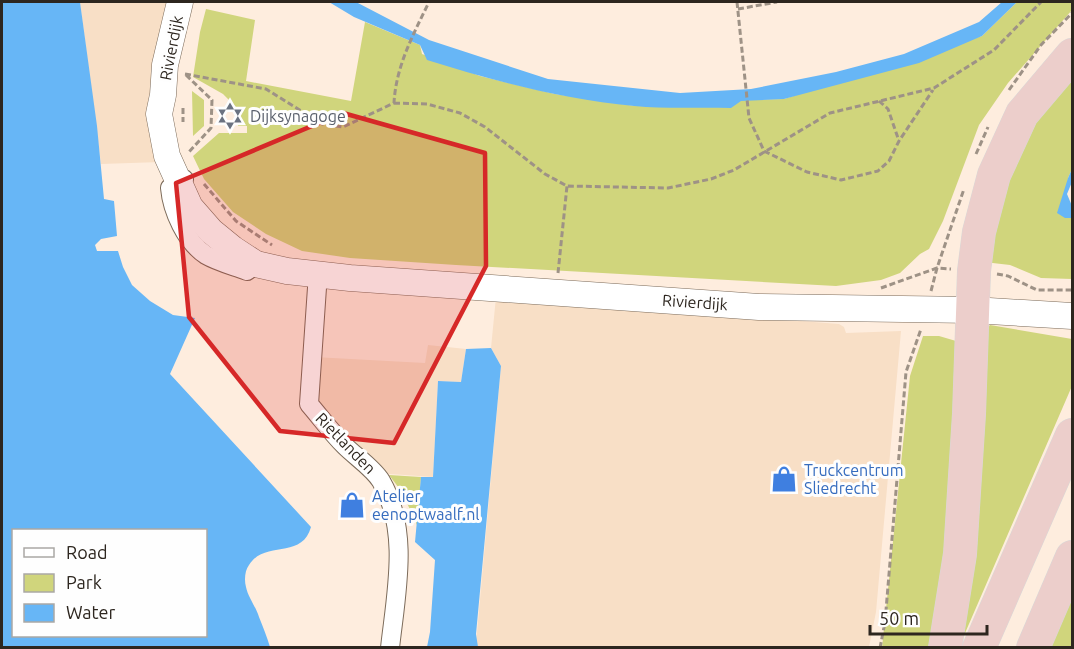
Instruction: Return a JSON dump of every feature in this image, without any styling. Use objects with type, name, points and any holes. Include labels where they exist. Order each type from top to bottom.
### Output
[{"type":"highway","points":[[945,648],[960,554],[974,271],[979,232],[994,175],[1022,114],[1072,56]]},
{"type":"highway","points":[[979,648],[1072,435]]},
{"type":"highway","points":[[1033,648],[1072,557]]},
{"type":"street","name":"Rivierdijk","points":[[180,2],[165,64],[177,95],[177,149],[190,171],[194,189],[217,219],[266,255],[318,273],[350,278],[759,307],[973,310],[1072,316]]},
{"type":"street","name":"Rivierdijk","points":[[190,171],[170,188],[171,203],[195,245],[207,255],[247,271],[266,255]]},
{"type":"street","name":"Rietlanden","points":[[318,273],[309,404],[343,444],[380,479],[387,495],[397,536],[399,559],[390,648]]},
{"type":"path","points":[[394,103],[395,82],[406,49],[429,2]]},
{"type":"path","points":[[737,2],[749,117],[764,151],[807,172],[841,180],[878,171],[889,161],[899,141],[934,88]]},
{"type":"path","points":[[738,9],[777,2]]},
{"type":"path","points":[[185,74],[266,89],[322,124],[343,128],[394,103],[427,104],[460,113],[485,127],[545,174],[567,186],[668,188],[734,170],[830,113],[934,88],[994,50],[1041,2]]},
{"type":"path","name":"Rivierdijk","points":[[183,126],[177,95],[187,64]]},
{"type":"path","name":"Rivierdijk","points":[[185,74],[212,100],[211,128],[190,171]]},
{"type":"path","points":[[879,101],[888,109],[899,141]]},
{"type":"path","points":[[187,145],[190,171],[236,221],[269,244],[266,255]]},
{"type":"path","points":[[558,280],[567,186]]},
{"type":"path","points":[[937,268],[1008,276],[1037,290],[1072,290]]},
{"type":"path","points":[[880,648],[885,622],[906,372],[927,309]]},
{"type":"highlighted area","points":[[343,113],[485,153],[486,266],[394,443],[280,431],[189,317],[176,183]]},
{"type":"shaded area","points":[[80,2],[179,2],[161,162],[101,164]]},
{"type":"shaded area","points":[[496,297],[839,324],[844,327],[846,333],[901,331],[876,612],[869,647],[478,648],[476,644],[501,366],[491,348]]},
{"type":"shaded area","points":[[428,345],[466,349],[461,382],[438,381],[433,477],[376,473],[318,409],[314,357],[425,363]]},
{"type":"green space","points":[[1017,2],[1072,2],[1072,10],[1008,83],[979,125],[943,221],[929,249],[920,254],[900,273],[881,280],[836,286],[456,265],[350,258],[302,251],[266,234],[233,212],[204,179],[193,156],[219,133],[247,133],[247,126],[238,126],[238,109],[223,94],[193,77],[206,9],[255,20],[246,81],[351,101],[365,22],[420,45],[422,54],[480,76],[555,94],[635,106],[730,107],[741,100],[784,99],[982,36]]},
{"type":"green space","points":[[1072,71],[1072,169],[1068,178],[1065,218],[1072,218],[1072,279],[1041,278],[1010,265],[984,262],[1007,186],[1028,137],[1055,92]]},
{"type":"green space","points":[[192,91],[204,100],[204,126],[193,136]]},
{"type":"green space","points":[[990,325],[1072,339],[1072,386],[959,647],[984,331]]},
{"type":"green space","points":[[923,336],[939,336],[956,341],[950,550],[931,647],[882,648],[910,376]]},
{"type":"green space","points":[[389,475],[421,477],[417,525],[402,492]]},
{"type":"green space","points":[[1072,598],[1072,647],[1051,647]]},
{"type":"water","points":[[2,2],[80,2],[97,126],[104,199],[114,201],[117,236],[101,239],[95,245],[97,251],[118,251],[132,285],[150,301],[173,315],[195,318],[170,374],[311,527],[300,543],[264,553],[256,558],[249,565],[245,575],[247,591],[258,613],[270,647],[2,647]]},
{"type":"water","points":[[329,2],[356,2],[429,40],[548,79],[680,93],[751,89],[836,72],[904,54],[979,22],[1002,2],[1017,2],[982,36],[919,63],[784,99],[741,101],[731,108],[658,107],[607,103],[503,82],[427,60],[420,45],[354,17]]},
{"type":"water","points":[[1072,169],[1072,182],[1067,194],[1072,206],[1072,218],[1065,218],[1057,213]]},
{"type":"water","points":[[491,348],[501,366],[476,634],[478,647],[427,647],[435,560],[415,542],[421,477],[433,477],[438,381],[461,382],[466,349]]},
{"type":"place","name":"Dijksynagoge","points":[[230,116]]},
{"type":"place","name":"Truckcentrum Sliedrecht","points":[[784,479]]},
{"type":"place","name":"Atelier eenoptwaalf.nl","points":[[352,505]]}]
